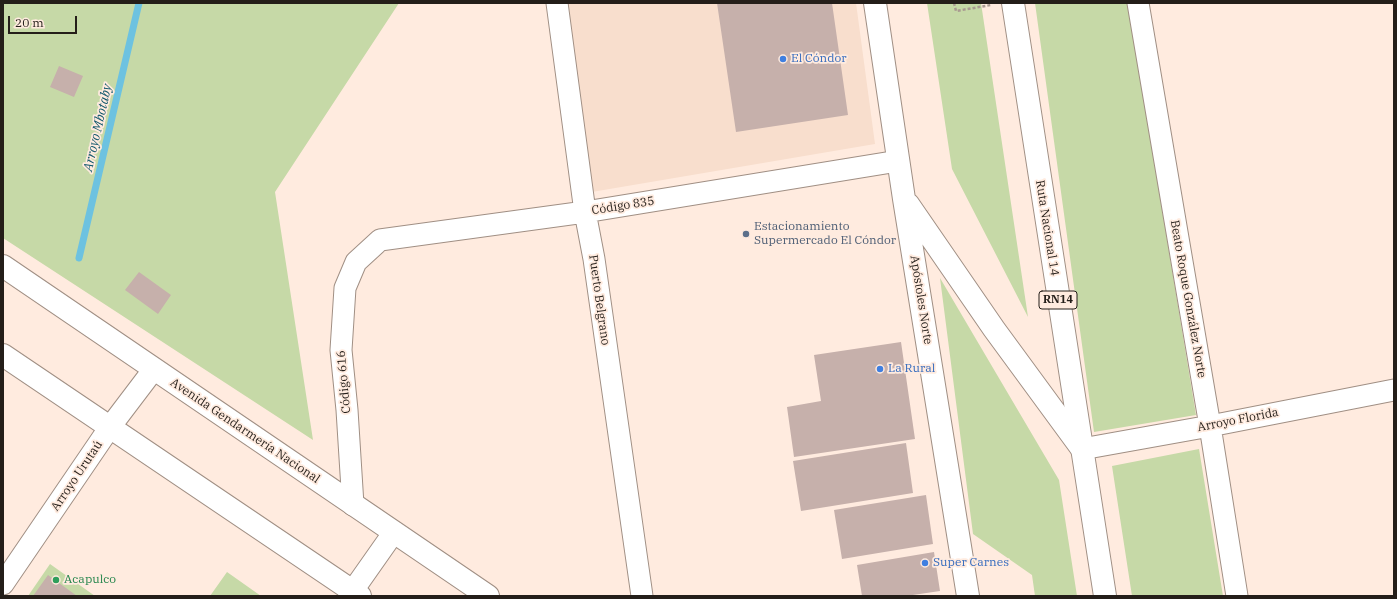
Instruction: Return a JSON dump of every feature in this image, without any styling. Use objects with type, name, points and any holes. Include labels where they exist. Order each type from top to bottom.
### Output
[{"type":"main road","name":"Apóstoles Norte","points":[[875,3],[898,161],[968,596]]},
{"type":"main road","name":"Ruta Nacional 14","points":[[1003,4],[1082,449],[1105,596]]},
{"type":"main road","points":[[904,199],[994,329],[1082,449]]},
{"type":"main road","name":"Avenida Gendarmería Nacional","points":[[3,266],[488,596]]},
{"type":"main road","points":[[3,355],[354,594]]},
{"type":"street","name":"Puerto Belgrano","points":[[557,3],[585,212],[594,260],[642,596]]},
{"type":"street","name":"Beato Roque González Norte","points":[[1138,3],[1210,426],[1237,596]]},
{"type":"street","name":"Código 835","points":[[356,262],[380,240],[585,212],[898,161]]},
{"type":"street","name":"Código 616","points":[[353,505],[347,410],[341,350],[345,288],[356,262]]},
{"type":"street","name":"Arroyo Urutaú","points":[[3,584],[110,427],[154,369]]},
{"type":"street","name":"Arroyo Florida","points":[[1082,449],[1394,390]]},
{"type":"street","points":[[354,594],[394,532]]},
{"type":"path","points":[[954,3],[956,10],[1003,4]]},
{"type":"shaded area","points":[[546,3],[856,3],[875,144],[580,194]]},
{"type":"green space","points":[[3,3],[399,3],[275,192],[313,440],[3,238]]},
{"type":"green space","points":[[927,3],[981,3],[1028,317],[952,169]]},
{"type":"green space","points":[[1035,3],[1128,3],[1196,415],[1094,432]]},
{"type":"green space","points":[[940,278],[1059,480],[1077,596],[1035,596],[1032,575],[973,534]]},
{"type":"green space","points":[[1199,449],[1223,596],[1132,596],[1112,466]]},
{"type":"green space","name":"Acapulco","points":[[50,564],[95,596],[28,596]]},
{"type":"green space","points":[[227,572],[261,596],[210,596]]},
{"type":"building","name":"El Cóndor","points":[[717,3],[832,3],[848,115],[736,132]]},
{"type":"building","points":[[59,66],[83,76],[74,97],[50,87]]},
{"type":"building","points":[[139,272],[171,295],[158,314],[125,290]]},
{"type":"building","points":[[901,342],[915,439],[794,457],[787,407],[821,401],[814,355]]},
{"type":"building","points":[[906,443],[913,493],[801,511],[793,461]]},
{"type":"building","points":[[926,495],[933,544],[842,559],[834,510]]},
{"type":"building","points":[[934,552],[940,591],[906,596],[862,596],[857,565]]},
{"type":"building","points":[[48,575],[77,596],[33,596]]},
{"type":"waterway","name":"Arroyo Mbotaby","points":[[79,258],[139,3]]},
{"type":"place","name":"El Cóndor","points":[[783,59]]},
{"type":"place","name":"Estacionamiento Supermercado El Cóndor","points":[[746,234]]},
{"type":"place","name":"La Rural","points":[[880,369]]},
{"type":"place","name":"Super Carnes","points":[[925,563]]},
{"type":"place","name":"Acapulco","points":[[56,580]]}]
